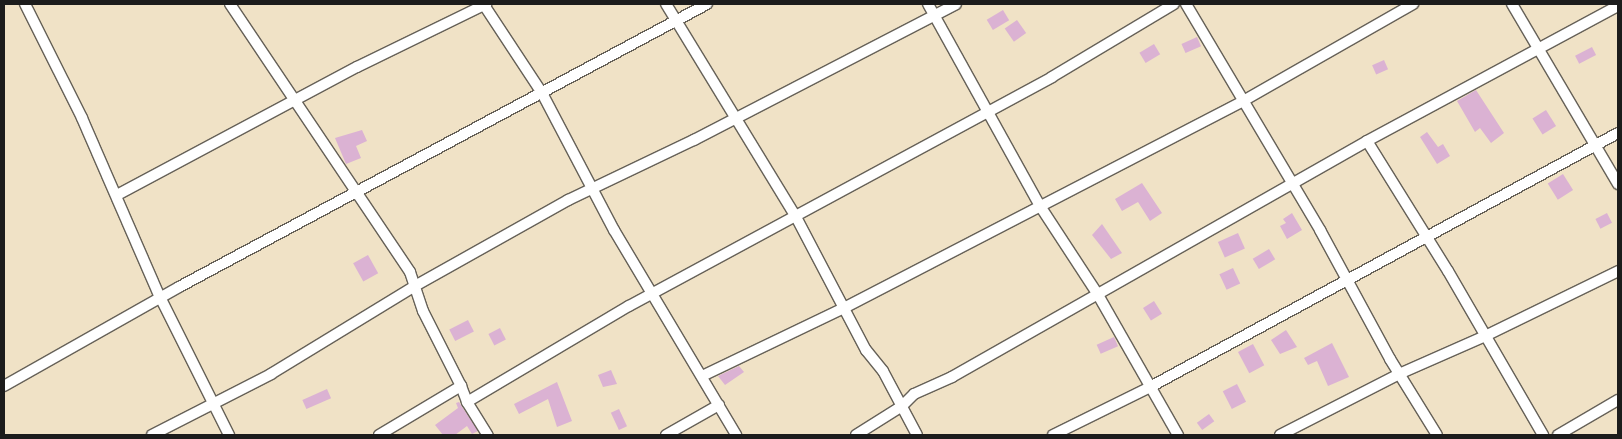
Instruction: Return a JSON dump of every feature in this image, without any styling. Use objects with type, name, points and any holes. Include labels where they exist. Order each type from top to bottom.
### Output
[{"type":"street","points":[[24,4],[117,195],[160,297],[229,435]]},
{"type":"street","points":[[230,4],[355,194],[391,243],[415,286],[467,402],[488,435]]},
{"type":"street","points":[[117,195],[294,100],[485,4],[542,93],[591,188],[736,435]]},
{"type":"street","points":[[666,4],[795,215],[866,350],[883,372],[917,435]]},
{"type":"street","points":[[4,386],[160,297],[707,4]]},
{"type":"street","points":[[928,4],[986,112],[1040,206],[1097,293],[1178,435]]},
{"type":"street","points":[[152,435],[271,374],[415,286],[591,188],[736,119],[956,4]]},
{"type":"street","points":[[467,402],[652,294],[986,112],[1174,4]]},
{"type":"street","points":[[1186,4],[1293,184],[1399,374],[1437,435]]},
{"type":"street","points":[[702,376],[844,308],[1243,101],[1413,4]]},
{"type":"street","points":[[1512,4],[1618,184]]},
{"type":"street","points":[[856,435],[902,406],[914,394],[952,377],[1097,293],[1293,184],[1367,140],[1618,6]]},
{"type":"street","points":[[1054,435],[1150,387],[1618,133]]},
{"type":"street","points":[[1367,140],[1543,435]]},
{"type":"street","points":[[1280,435],[1399,374],[1485,336],[1618,271]]},
{"type":"street","points":[[378,435],[461,386]]},
{"type":"street","points":[[1558,435],[1618,400]]},
{"type":"street","points":[[666,435],[719,405]]},
{"type":"building","points":[[1003,10],[1009,20],[993,30],[987,20]]},
{"type":"building","points":[[1017,20],[1026,33],[1014,42],[1005,29]]},
{"type":"building","points":[[1197,37],[1201,46],[1186,53],[1181,44]]},
{"type":"building","points":[[1154,44],[1160,54],[1146,63],[1139,53]]},
{"type":"building","points":[[1592,47],[1596,55],[1579,64],[1575,56]]},
{"type":"building","points":[[1384,60],[1388,69],[1376,74],[1372,65]]},
{"type":"building","points":[[1476,90],[1504,133],[1491,143],[1480,128],[1475,132],[1457,101]]},
{"type":"building","points":[[1546,110],[1556,126],[1542,135],[1532,118]]},
{"type":"building","points":[[362,130],[367,141],[356,146],[361,158],[346,164],[335,138]]},
{"type":"building","points":[[1427,132],[1438,147],[1443,144],[1450,156],[1437,164],[1420,137]]},
{"type":"building","points":[[1563,174],[1573,190],[1558,200],[1548,184]]},
{"type":"building","points":[[1142,183],[1162,213],[1150,221],[1138,202],[1122,211],[1115,199]]},
{"type":"building","points":[[1292,213],[1302,230],[1287,239],[1280,226],[1286,223],[1283,219]]},
{"type":"building","points":[[1607,213],[1612,223],[1600,229],[1595,219]]},
{"type":"building","points":[[1102,224],[1122,253],[1111,259],[1092,235]]},
{"type":"building","points":[[1238,233],[1245,249],[1225,257],[1218,242]]},
{"type":"building","points":[[1269,249],[1275,259],[1259,269],[1253,259]]},
{"type":"building","points":[[368,255],[378,273],[363,282],[353,263]]},
{"type":"building","points":[[1233,268],[1240,283],[1227,290],[1219,274]]},
{"type":"building","points":[[1154,301],[1162,314],[1151,321],[1143,308]]},
{"type":"building","points":[[468,320],[474,332],[455,341],[449,330]]},
{"type":"building","points":[[500,328],[506,340],[494,345],[488,334]]},
{"type":"building","points":[[1286,330],[1297,347],[1280,354],[1271,340]]},
{"type":"building","points":[[1114,337],[1118,346],[1101,354],[1097,345]]},
{"type":"building","points":[[1332,343],[1349,377],[1328,386],[1317,361],[1308,365],[1304,358]]},
{"type":"building","points":[[1253,344],[1264,365],[1249,373],[1238,352]]},
{"type":"building","points":[[739,366],[744,372],[725,385],[718,376]]},
{"type":"building","points":[[611,370],[617,384],[603,387],[598,375]]},
{"type":"building","points":[[557,382],[572,421],[557,427],[548,399],[519,414],[514,404]]},
{"type":"building","points":[[1237,384],[1246,402],[1232,409],[1223,391]]},
{"type":"building","points":[[327,389],[331,398],[306,409],[302,400]]},
{"type":"building","points":[[459,402],[478,431],[472,434],[467,426],[455,435],[443,435],[435,425],[458,408],[456,403]]},
{"type":"building","points":[[619,409],[627,426],[619,430],[611,413]]},
{"type":"building","points":[[1209,414],[1214,421],[1202,430],[1197,423]]}]
